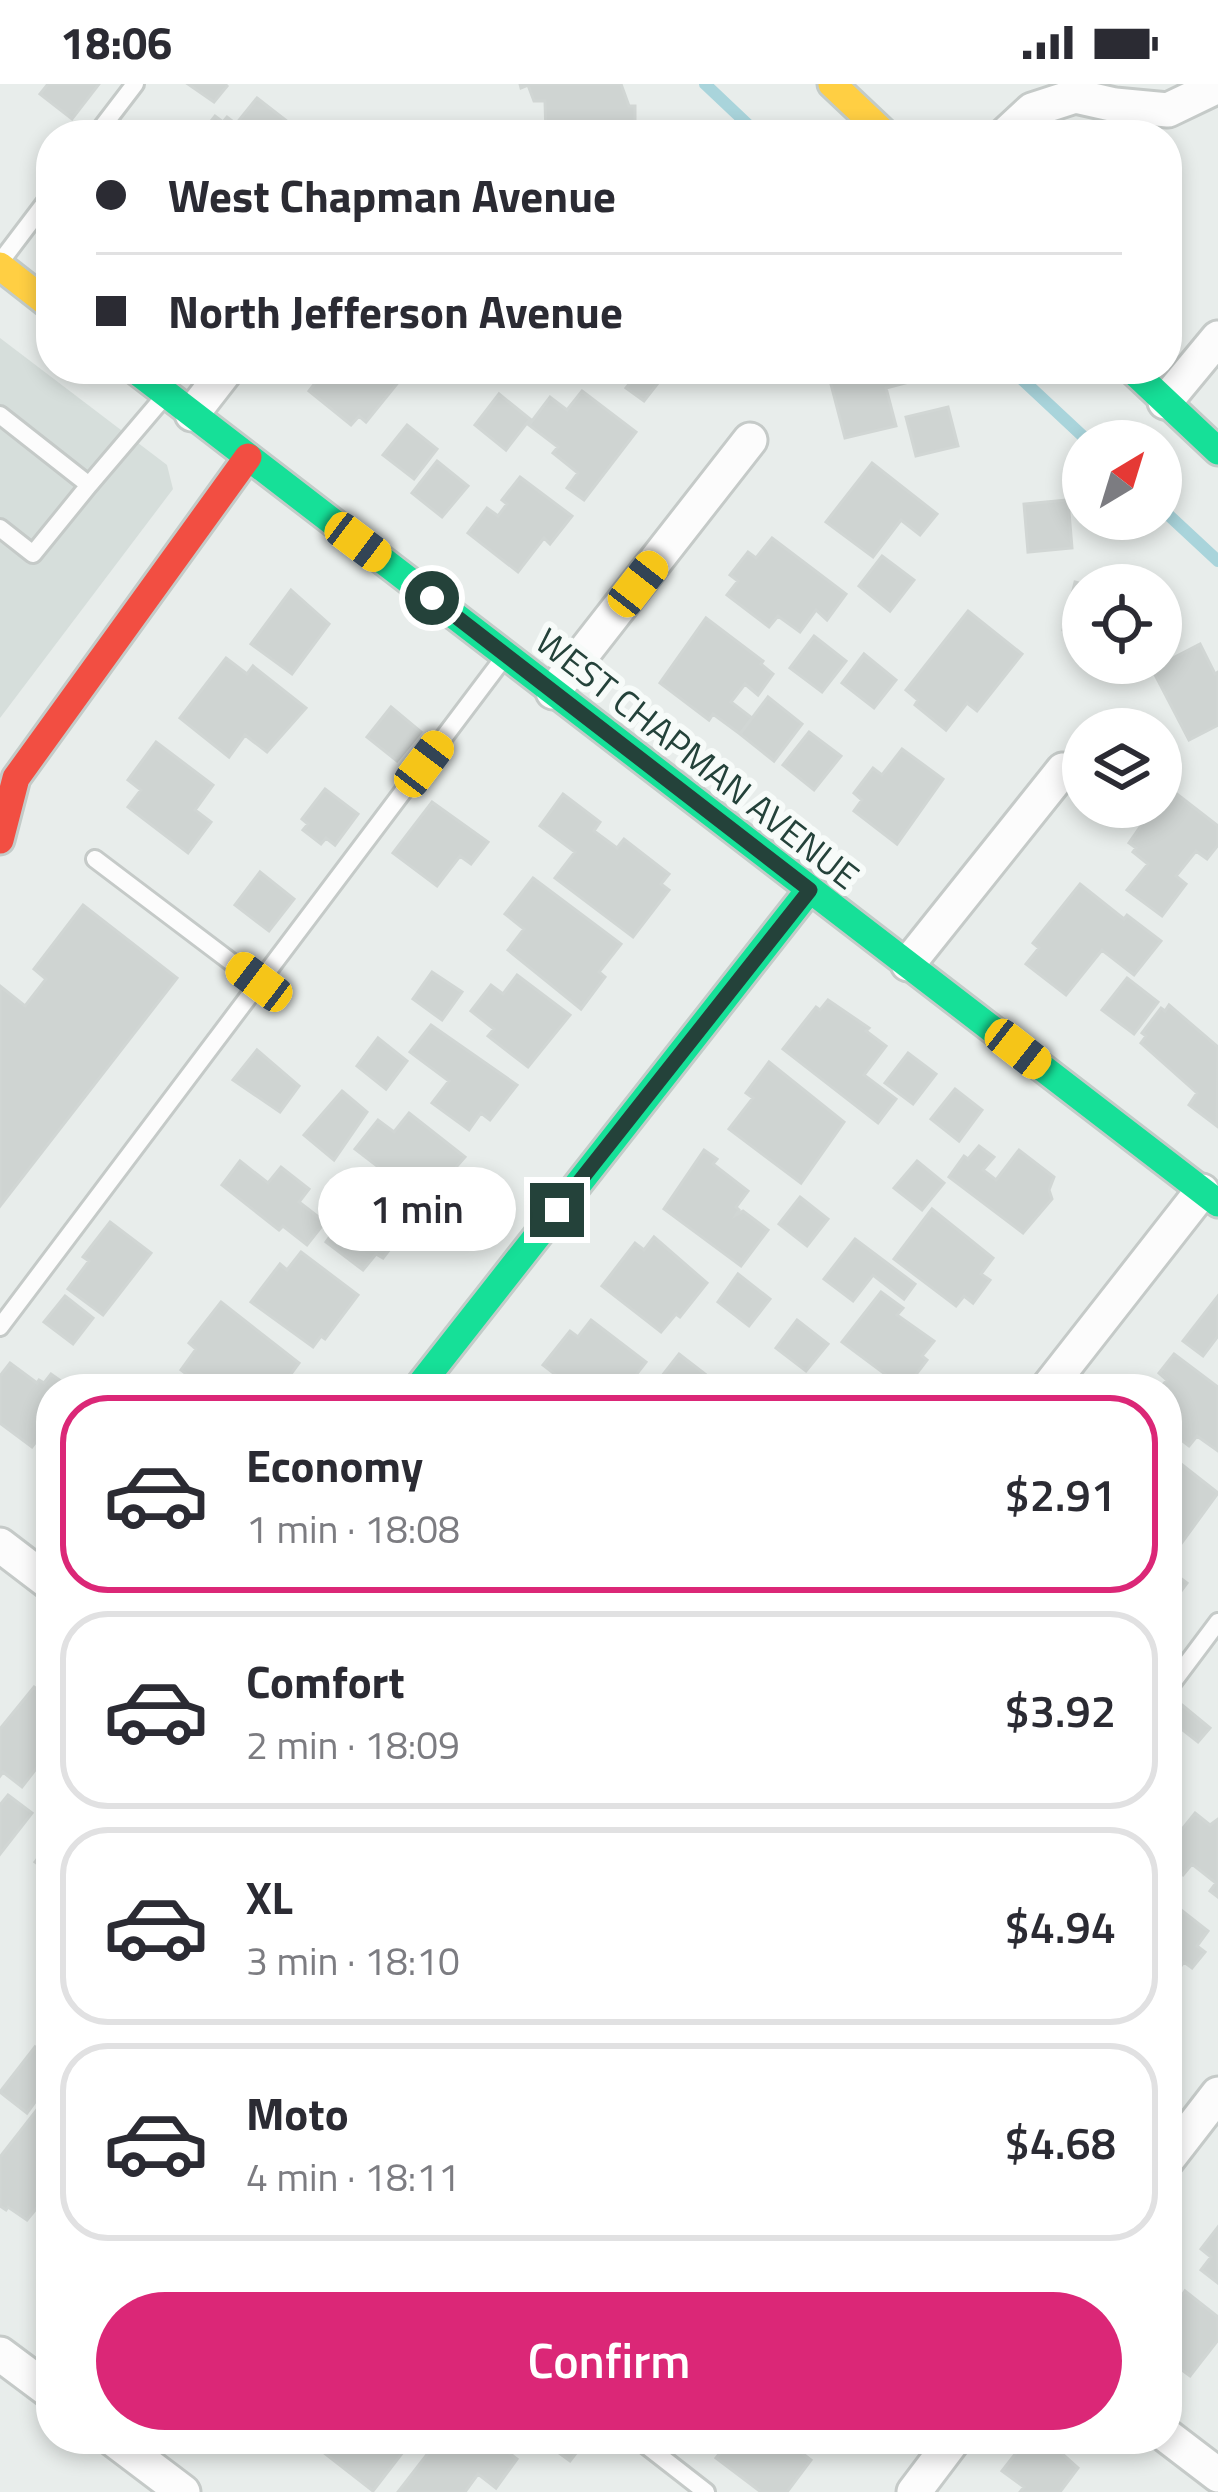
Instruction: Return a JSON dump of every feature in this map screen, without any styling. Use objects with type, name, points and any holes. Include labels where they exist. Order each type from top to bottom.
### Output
[{"type":"street","points":[[832,84],[870,120]]},
{"type":"street","points":[[1021,120],[1032,110],[1076,95],[1168,110],[1218,86]]},
{"type":"street","points":[[3,273],[36,296]]},
{"type":"street","points":[[1182,381],[1218,338]]},
{"type":"street","name":"WEST CHAPMAN AVENUE","points":[[153,384],[1210,1197]]},
{"type":"street","points":[[179,404],[206,384]]},
{"type":"street","points":[[1146,384],[1218,451]]},
{"type":"street","points":[[1165,402],[1180,384]]},
{"type":"street","points":[[553,692],[750,440]]},
{"type":"street","points":[[0,840],[16,778],[248,457]]},
{"type":"street","points":[[908,964],[1062,771]]},
{"type":"street","points":[[428,1374],[810,890]]},
{"type":"street","points":[[1059,1374],[1210,1197]]},
{"type":"street","points":[[0,1545],[36,1573]]},
{"type":"street","points":[[1182,2141],[1218,2094]]},
{"type":"street","points":[[0,2354],[36,2381]]},
{"type":"street","points":[[1182,2447],[1218,2475]]},
{"type":"street","points":[[133,2454],[183,2492]]},
{"type":"street","points":[[914,2492],[942,2454]]},
{"type":"lane","points":[[107,120],[135,84]]},
{"type":"lane","points":[[3,273],[36,219]]},
{"type":"lane","points":[[0,528],[34,554],[89,485],[179,404]]},
{"type":"lane","points":[[0,415],[89,485]]},
{"type":"lane","points":[[0,1327],[6,1306],[506,655]]},
{"type":"lane","points":[[95,859],[259,982]]},
{"type":"lane","points":[[1182,1670],[1218,1622]]},
{"type":"lane","points":[[657,2454],[706,2492]]},
{"type":"shaded area","points":[[0,338],[36,365],[36,384],[60,384],[167,465],[173,489],[0,718]]},
{"type":"building","points":[[48,84],[99,84],[72,119],[40,94]]},
{"type":"building","points":[[188,84],[225,84],[227,86],[214,102]]},
{"type":"building","points":[[520,84],[621,84],[629,106],[635,106],[635,120],[546,120],[545,101],[534,101],[528,85],[521,88]]},
{"type":"building","points":[[257,98],[285,120],[239,120]]},
{"type":"building","points":[[314,384],[397,384],[366,422],[359,416],[351,425],[309,391]]},
{"type":"building","points":[[629,384],[657,384],[644,401],[626,388]]},
{"type":"building","points":[[831,384],[902,384],[886,388],[896,426],[845,438]]},
{"type":"building","points":[[582,391],[636,432],[584,500],[567,488],[578,473],[553,453],[558,447],[529,425],[550,397],[567,410]]},
{"type":"building","points":[[499,394],[530,419],[506,450],[475,425]]},
{"type":"building","points":[[948,407],[958,446],[916,456],[906,417]]},
{"type":"building","points":[[407,425],[437,449],[414,479],[383,455]]},
{"type":"building","points":[[437,461],[468,486],[442,517],[412,493]]},
{"type":"building","points":[[872,463],[937,514],[920,535],[901,520],[873,557],[826,522]]},
{"type":"building","points":[[520,477],[572,516],[550,544],[544,538],[518,572],[468,533],[487,508],[498,516],[507,504],[502,500]]},
{"type":"building","points":[[1062,501],[1062,540],[1071,540],[1072,548],[1028,552],[1024,504]]},
{"type":"building","points":[[772,538],[846,594],[827,620],[816,610],[800,632],[778,616],[769,627],[727,595],[738,581],[730,575],[748,552],[756,558]]},
{"type":"building","points":[[882,556],[914,580],[890,611],[859,586]]},
{"type":"building","points":[[291,590],[329,624],[292,674],[251,644]]},
{"type":"building","points":[[968,611],[1022,654],[977,711],[967,703],[946,730],[915,705],[918,700],[906,690]]},
{"type":"building","points":[[706,618],[773,674],[758,695],[745,684],[731,702],[752,718],[740,734],[713,714],[709,720],[660,683]]},
{"type":"building","points":[[814,636],[846,661],[822,692],[790,668]]},
{"type":"building","points":[[1200,644],[1215,674],[1218,672],[1218,725],[1189,740],[1182,727],[1182,708],[1172,708],[1160,684],[1182,684],[1182,653]]},
{"type":"building","points":[[864,654],[896,680],[874,708],[842,683]]},
{"type":"building","points":[[226,658],[247,674],[253,666],[306,708],[267,752],[245,735],[229,757],[180,718]]},
{"type":"building","points":[[768,697],[802,724],[774,761],[740,734]]},
{"type":"building","points":[[391,707],[421,732],[397,761],[367,737]]},
{"type":"building","points":[[809,732],[841,756],[814,790],[783,765]]},
{"type":"building","points":[[156,742],[213,785],[195,810],[211,822],[188,853],[128,807],[141,790],[128,780]]},
{"type":"building","points":[[902,749],[943,779],[897,844],[854,811],[862,800],[854,793],[873,768],[882,775]]},
{"type":"building","points":[[325,789],[358,814],[335,845],[326,838],[321,844],[303,830],[308,824],[302,819]]},
{"type":"building","points":[[563,794],[600,822],[594,831],[617,848],[624,839],[669,874],[661,884],[669,890],[633,937],[555,878],[575,852],[540,826]]},
{"type":"building","points":[[1182,798],[1218,826],[1218,845],[1207,859],[1196,851],[1176,876],[1186,884],[1162,916],[1127,890],[1148,864],[1129,843],[1139,828],[1182,828]]},
{"type":"building","points":[[432,802],[488,842],[471,864],[460,856],[437,886],[393,853]]},
{"type":"building","points":[[260,872],[294,899],[269,931],[235,905]]},
{"type":"building","points":[[533,878],[621,944],[599,972],[605,977],[581,1009],[508,950],[524,929],[505,914]]},
{"type":"building","points":[[1080,884],[1161,941],[1134,975],[1102,950],[1066,995],[1026,964],[1039,948],[1033,943]]},
{"type":"building","points":[[83,905],[177,978],[0,1206],[0,986],[25,1006],[46,979],[34,969]]},
{"type":"building","points":[[432,972],[462,992],[442,1020],[413,999]]},
{"type":"building","points":[[517,975],[570,1015],[528,1067],[488,1036],[494,1029],[471,1011],[491,985],[503,994]]},
{"type":"building","points":[[1127,978],[1158,1002],[1134,1034],[1102,1010]]},
{"type":"building","points":[[828,1000],[886,1046],[864,1075],[896,1099],[878,1123],[783,1049],[816,1007],[820,1010]]},
{"type":"building","points":[[1169,1005],[1218,1047],[1217,1126],[1189,1105],[1197,1093],[1141,1043],[1146,1036],[1142,1033],[1161,1008],[1165,1011]]},
{"type":"building","points":[[431,1025],[517,1085],[490,1120],[481,1113],[469,1130],[432,1103],[449,1081],[410,1052]]},
{"type":"building","points":[[378,1038],[407,1061],[386,1089],[357,1066]]},
{"type":"building","points":[[257,1050],[299,1086],[280,1112],[233,1080]]},
{"type":"building","points":[[908,1053],[936,1074],[913,1104],[885,1083]]},
{"type":"building","points":[[769,1062],[844,1122],[801,1183],[729,1129],[753,1098],[746,1093]]},
{"type":"building","points":[[955,1089],[982,1110],[959,1141],[931,1119]]},
{"type":"building","points":[[342,1091],[367,1112],[334,1160],[304,1135]]},
{"type":"building","points":[[409,1113],[465,1157],[421,1207],[379,1178],[385,1172],[355,1149],[378,1120],[394,1132]]},
{"type":"building","points":[[979,1146],[994,1157],[983,1170],[996,1180],[1019,1150],[1054,1177],[1049,1190],[1052,1199],[1023,1233],[949,1177],[964,1156],[968,1159]]},
{"type":"building","points":[[704,1150],[717,1159],[713,1164],[748,1191],[736,1215],[743,1211],[768,1230],[741,1266],[664,1209]]},
{"type":"building","points":[[240,1161],[268,1183],[281,1167],[309,1189],[299,1202],[325,1222],[307,1245],[283,1226],[279,1230],[222,1185]]},
{"type":"building","points":[[917,1161],[944,1183],[922,1210],[894,1188]]},
{"type":"building","points":[[357,1184],[409,1224],[383,1258],[376,1254],[363,1270],[326,1242],[337,1227],[334,1215]]},
{"type":"building","points":[[800,1197],[828,1219],[807,1246],[779,1224]]},
{"type":"building","points":[[932,1209],[993,1258],[981,1274],[990,1280],[973,1303],[964,1296],[956,1306],[894,1259]]},
{"type":"building","points":[[110,1222],[151,1253],[103,1315],[68,1289],[89,1261],[83,1257]]},
{"type":"building","points":[[654,1237],[707,1283],[661,1332],[602,1286],[635,1243],[644,1250]]},
{"type":"building","points":[[855,1239],[915,1284],[904,1299],[873,1275],[853,1301],[824,1279]]},
{"type":"building","points":[[301,1252],[358,1295],[325,1339],[321,1336],[313,1347],[251,1302],[280,1264],[287,1270]]},
{"type":"building","points":[[738,1274],[770,1299],[749,1326],[718,1302]]},
{"type":"building","points":[[881,1292],[903,1308],[897,1315],[934,1341],[916,1374],[885,1374],[842,1342]]},
{"type":"building","points":[[65,1296],[93,1318],[73,1344],[44,1322]]},
{"type":"building","points":[[1218,1296],[1218,1336],[1203,1356],[1183,1341]]},
{"type":"building","points":[[221,1302],[299,1363],[291,1374],[186,1374],[181,1370],[196,1349],[189,1343]]},
{"type":"building","points":[[591,1320],[646,1362],[637,1374],[555,1374],[543,1365],[570,1331],[578,1337]]},
{"type":"building","points":[[797,1320],[828,1344],[806,1371],[776,1348]]},
{"type":"building","points":[[679,1354],[705,1374],[663,1374]]},
{"type":"building","points":[[1174,1354],[1218,1387],[1218,1451],[1197,1436],[1189,1446],[1182,1441],[1182,1374],[1159,1373]]},
{"type":"building","points":[[10,1363],[36,1382],[36,1442],[32,1447],[0,1423],[0,1376]]},
{"type":"building","points":[[1182,1465],[1218,1493],[1182,1542]]},
{"type":"building","points":[[36,1689],[36,1769],[22,1787],[3,1772],[0,1776],[0,1729]]},
{"type":"building","points":[[1182,1705],[1210,1728],[1198,1742],[1182,1729]]},
{"type":"building","points":[[8,1795],[32,1813],[0,1854],[0,1805]]},
{"type":"building","points":[[1195,1813],[1210,1825],[1218,1819],[1218,1897],[1210,1891],[1216,1883],[1192,1864],[1182,1874],[1182,1829]]},
{"type":"building","points":[[1182,1911],[1208,1931],[1197,1946],[1205,1952],[1192,1968],[1184,1962]]},
{"type":"building","points":[[35,2047],[36,2101],[27,2113],[0,2092]]},
{"type":"building","points":[[36,2111],[36,2209],[27,2220],[0,2206],[0,2157]]},
{"type":"building","points":[[1218,2227],[1218,2283],[1201,2270],[1211,2257],[1201,2249]]},
{"type":"building","points":[[1185,2291],[1218,2317],[1218,2340],[1190,2376],[1182,2370]]},
{"type":"building","points":[[326,2454],[401,2454],[373,2491]]},
{"type":"building","points":[[427,2454],[510,2454],[517,2459],[496,2488],[478,2474],[465,2492],[398,2492]]},
{"type":"building","points":[[719,2454],[803,2454],[811,2460],[787,2492],[761,2492],[716,2458]]},
{"type":"building","points":[[1015,2454],[1062,2454],[1078,2468],[1060,2492],[1020,2492],[1024,2487],[1002,2471]]},
{"type":"waterway","points":[[705,84],[743,120]]},
{"type":"waterway","points":[[1027,384],[1066,420]]},
{"type":"waterway","points":[[1182,528],[1218,561]]},
{"type":"traffic: fast","points":[[153,384],[1218,1203]]},
{"type":"traffic: fast","points":[[1147,384],[1218,451]]},
{"type":"traffic: fast","points":[[429,1374],[810,889]]},
{"type":"traffic: slow","points":[[832,84],[870,120]]},
{"type":"traffic: slow","points":[[0,266],[36,294]]},
{"type":"traffic: jam","points":[[0,840],[16,778],[248,457]]},
{"type":"route","points":[[432,598],[810,890],[557,1210]]}]
